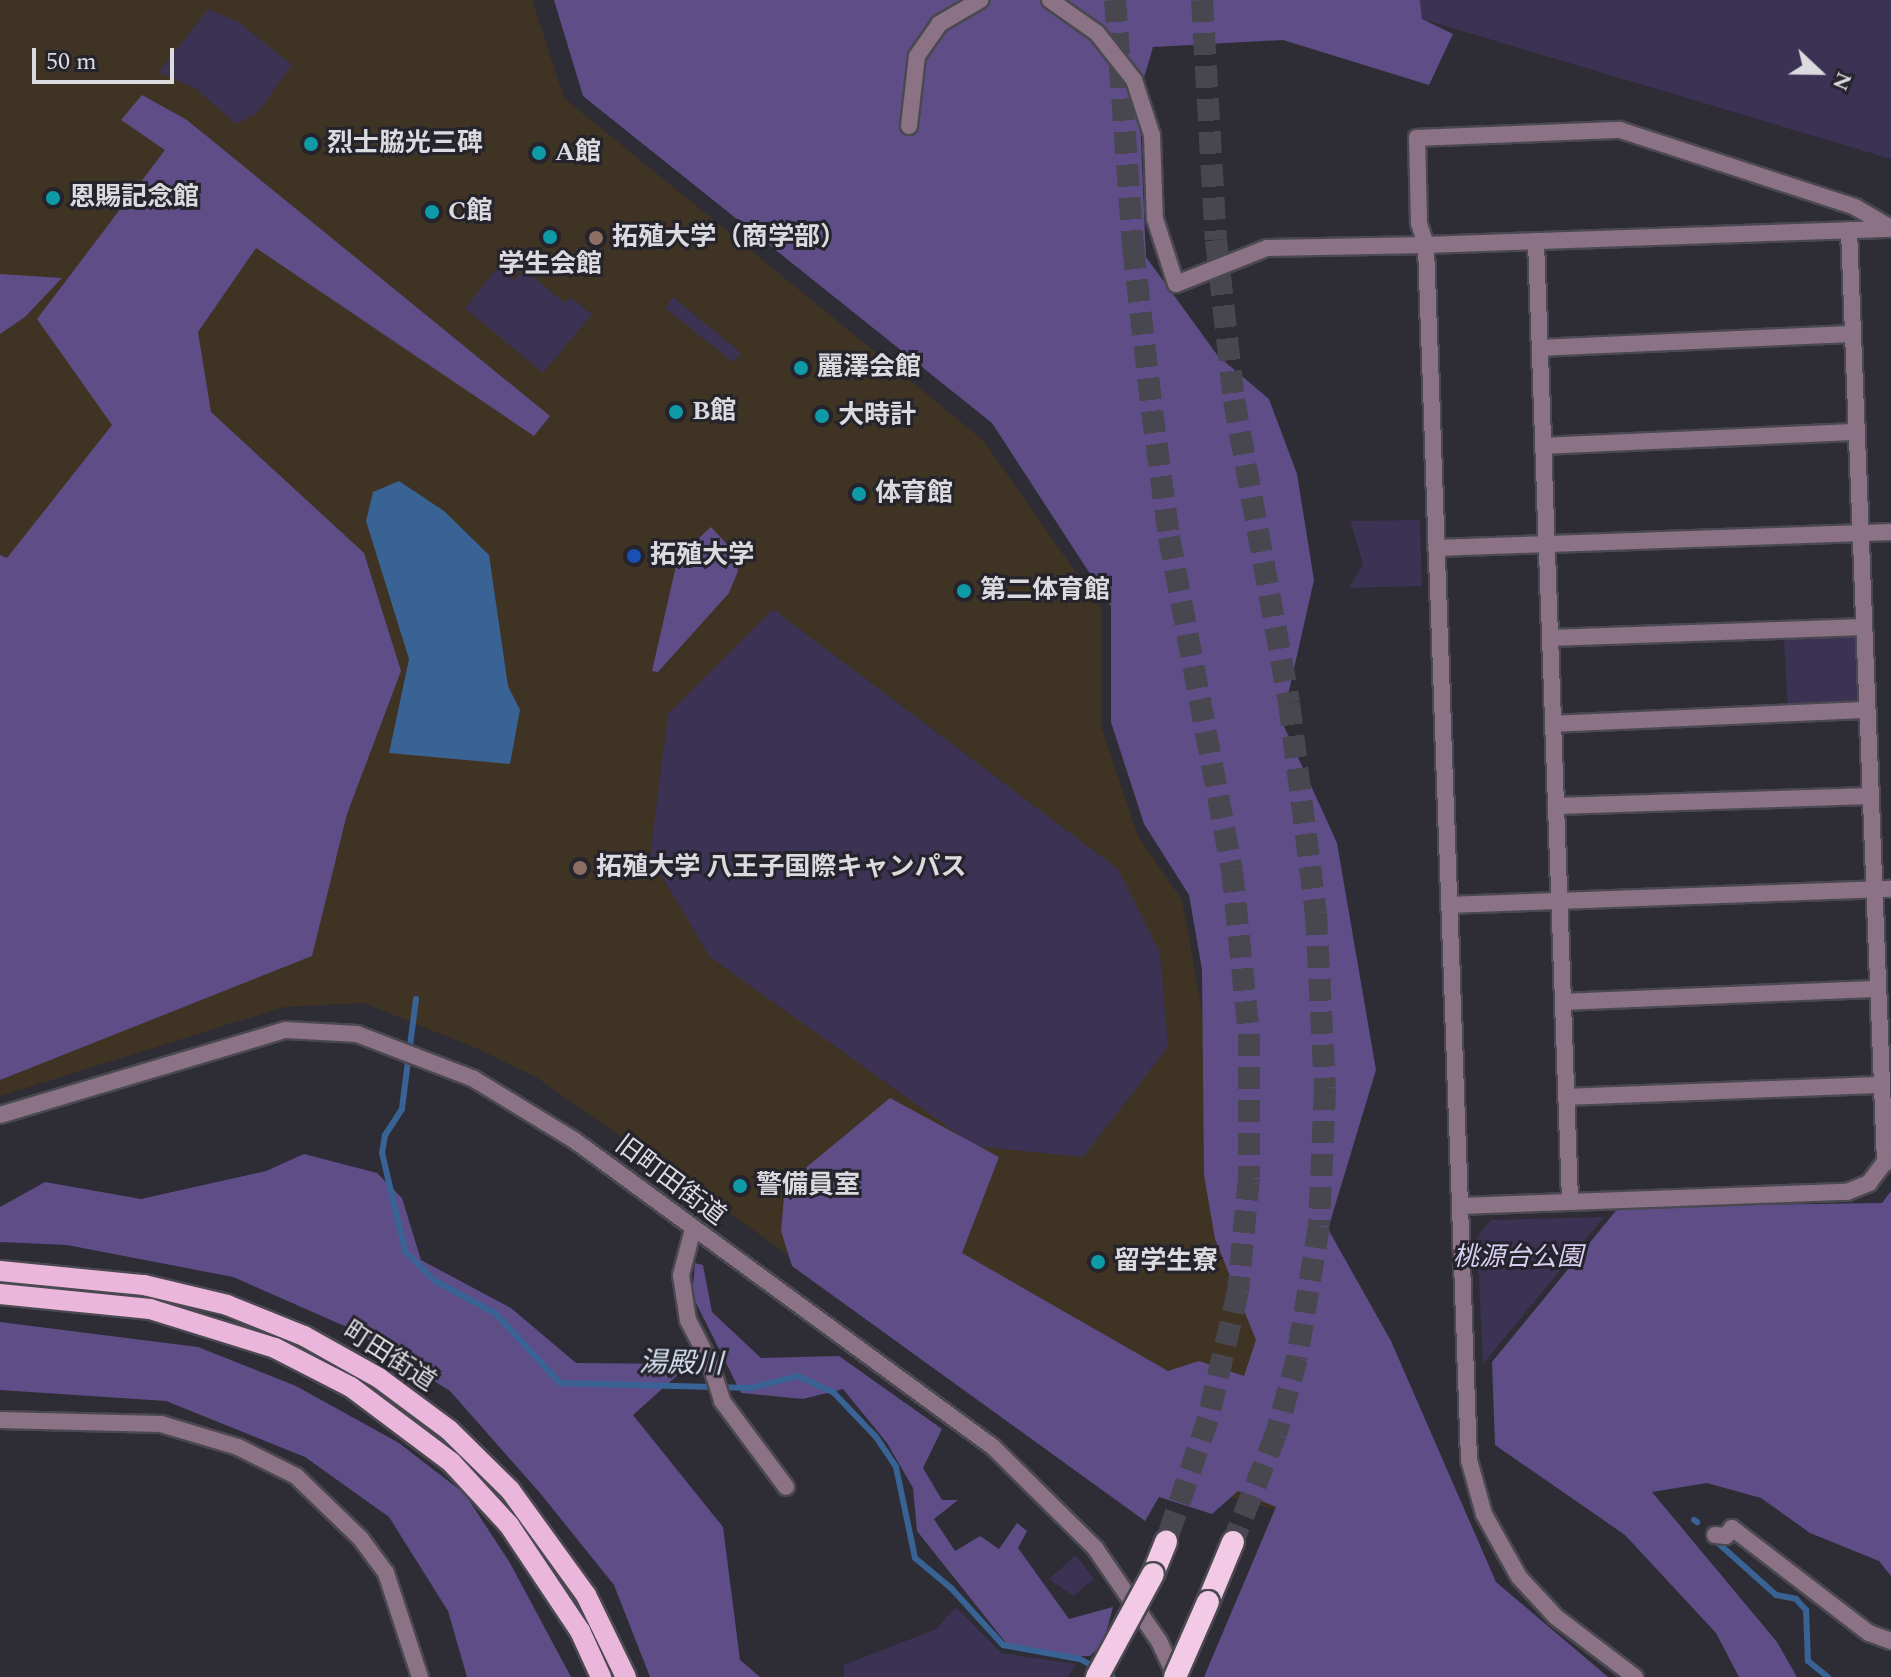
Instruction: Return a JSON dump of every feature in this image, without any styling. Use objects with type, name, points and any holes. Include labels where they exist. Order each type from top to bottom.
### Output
[{"type":"highway","points":[[1097,1677],[1153,1574],[1166,1542]]},
{"type":"highway","points":[[1176,1677],[1233,1542]]},
{"type":"main road","name":"町田街道","points":[[0,1271],[115,1281],[213,1301],[304,1336],[379,1378],[449,1430],[519,1501],[586,1595],[626,1677]]},
{"type":"main road","name":"町田街道","points":[[0,1294],[150,1309],[275,1348],[351,1387],[451,1462],[509,1525],[580,1631],[601,1677]]},
{"type":"street","points":[[909,126],[917,56],[939,24],[980,0]]},
{"type":"street","points":[[1050,0],[1062,4],[1097,33],[1134,80],[1152,135],[1155,219],[1176,284],[1267,248],[1891,228]]},
{"type":"street","points":[[1635,1677],[1537,1599],[1510,1565],[1484,1514],[1467,1440],[1426,245],[1419,223],[1417,138],[1620,130],[1855,207],[1891,228]]},
{"type":"street","points":[[1460,1206],[1847,1192],[1869,1183],[1888,1159],[1878,989],[1883,889],[1871,796],[1849,230]]},
{"type":"street","points":[[1536,241],[1570,1202]]},
{"type":"street","points":[[1540,348],[1853,334]]},
{"type":"street","points":[[1543,446],[1857,432]]},
{"type":"street","points":[[1436,548],[1891,532]]},
{"type":"street","points":[[1550,638],[1864,627]]},
{"type":"street","points":[[1553,724],[1867,710]]},
{"type":"street","points":[[1556,806],[1871,796]]},
{"type":"street","points":[[1449,905],[1883,889]]},
{"type":"street","points":[[1563,1002],[1878,989]]},
{"type":"street","name":"旧町田街道","points":[[0,1115],[272,1032],[339,1031],[419,1055],[533,1112],[979,1435],[1079,1528],[1127,1590],[1176,1677]]},
{"type":"street","points":[[1566,1097],[1882,1085]]},
{"type":"street","points":[[693,1229],[682,1291],[688,1320],[722,1401],[786,1487]]},
{"type":"street","points":[[0,1420],[161,1424],[238,1447],[296,1476],[361,1539],[386,1573],[420,1677]]},
{"type":"street","points":[[1715,1535],[1726,1536],[1732,1528],[1858,1625],[1891,1641]]},
{"type":"shaded area","name":"拓殖大学 八王子国際キャンパス","points":[[0,0],[532,0],[564,98],[983,440],[1101,608],[1101,726],[1138,836],[1182,900],[1219,1104],[1392,1376],[1216,1655],[1274,1509],[1090,1458],[1030,1425],[536,1077],[476,1048],[364,1003],[284,1007],[0,1096]]},
{"type":"shaded area","points":[[554,0],[1420,0],[1422,19],[1453,34],[1429,85],[1283,40],[1153,47],[1139,95],[1146,257],[1218,356],[1269,399],[1297,474],[1314,580],[1282,722],[1337,843],[1376,1070],[1328,1229],[1391,1341],[1496,1582],[1608,1677],[1204,1677],[1276,1507],[1238,1491],[1212,1514],[1159,1497],[1145,1521],[792,1266],[781,1231],[785,1185],[890,1098],[999,1157],[962,1253],[1168,1371],[1199,1361],[1244,1376],[1256,1340],[1215,1239],[1204,1175],[1202,970],[1189,895],[1144,824],[1111,722],[1111,606],[992,423],[583,96]]},
{"type":"shaded area","points":[[142,95],[187,120],[550,416],[534,436],[256,248],[198,332],[211,412],[364,553],[401,671],[347,814],[312,956],[0,1080],[0,555],[7,558],[112,425],[37,319],[165,150],[121,120]]},
{"type":"shaded area","points":[[0,274],[62,278],[25,317],[0,334]]},
{"type":"shaded area","points":[[711,527],[737,555],[738,571],[729,593],[658,672],[652,671],[678,557]]},
{"type":"shaded area","points":[[304,1154],[377,1173],[402,1198],[421,1260],[511,1308],[576,1363],[690,1364],[633,1415],[723,1527],[740,1660],[760,1677],[650,1677],[614,1585],[540,1493],[450,1391],[349,1328],[233,1277],[67,1245],[0,1242],[0,1207],[45,1182],[141,1199],[266,1171]]},
{"type":"shaded area","points":[[1891,1191],[1891,1576],[1879,1561],[1810,1533],[1761,1498],[1707,1483],[1652,1492],[1777,1642],[1797,1677],[1739,1677],[1716,1633],[1625,1535],[1495,1445],[1492,1362],[1619,1207],[1882,1203]]},
{"type":"shaded area","points":[[695,1263],[703,1265],[712,1312],[761,1358],[839,1356],[942,1429],[923,1468],[942,1500],[958,1500],[934,1519],[955,1551],[980,1536],[999,1549],[1017,1523],[1027,1531],[1018,1548],[1069,1619],[1113,1607],[1103,1644],[1090,1656],[1055,1657],[1006,1643],[917,1531],[913,1488],[887,1443],[843,1389],[803,1399],[741,1393],[692,1295]]},
{"type":"shaded area","points":[[0,1322],[198,1347],[296,1386],[399,1443],[465,1494],[510,1563],[571,1677],[467,1677],[448,1611],[389,1517],[305,1457],[166,1401],[0,1390]]},
{"type":"green space","points":[[1420,0],[1891,0],[1891,159],[1422,19]]},
{"type":"green space","points":[[208,9],[240,23],[292,65],[257,113],[236,124],[195,88],[159,72]]},
{"type":"green space","points":[[498,267],[514,280],[524,270],[564,302],[571,298],[592,314],[543,373],[465,308]]},
{"type":"green space","points":[[673,297],[741,353],[733,362],[665,308]]},
{"type":"green space","points":[[1420,520],[1422,586],[1349,588],[1363,564],[1350,521]]},
{"type":"green space","points":[[773,609],[1118,869],[1160,953],[1168,1047],[1083,1157],[975,1146],[710,957],[650,857],[668,714]]},
{"type":"green space","points":[[1855,637],[1858,707],[1788,711],[1784,640]]},
{"type":"green space","name":"桃源台公園","points":[[1604,1217],[1483,1364],[1477,1237],[1491,1220]]},
{"type":"green space","points":[[1076,1555],[1094,1579],[1073,1596],[1049,1579]]},
{"type":"green space","points":[[956,1607],[1001,1653],[1076,1664],[1068,1677],[844,1677],[844,1665],[936,1629]]},
{"type":"water","points":[[399,481],[444,511],[489,555],[508,686],[520,710],[510,764],[389,753],[409,659],[366,521],[373,492]]},
{"type":"waterway","name":"湯殿川","points":[[416,999],[402,1109],[385,1135],[382,1153],[405,1251],[435,1281],[495,1313],[560,1383],[751,1388],[798,1376],[834,1393],[876,1437],[896,1467],[915,1558],[951,1588],[1003,1645],[1080,1659],[1112,1677]]},
{"type":"waterway","points":[[1718,1543],[1776,1595],[1796,1599],[1806,1610],[1808,1661],[1828,1677]]},
{"type":"tunnel","points":[[1115,0],[1133,247],[1152,411],[1169,537],[1232,870],[1249,1034],[1249,1178],[1238,1291],[1208,1419],[1166,1542]]},
{"type":"tunnel","points":[[1202,0],[1216,240],[1234,400],[1289,703],[1316,913],[1325,1088],[1319,1226],[1297,1358],[1276,1434],[1233,1542]]},
{"type":"place","name":"烈士脇光三碑","points":[[311,144]]},
{"type":"place","name":"A館","points":[[539,153]]},
{"type":"place","name":"恩賜記念館","points":[[53,198]]},
{"type":"place","name":"C館","points":[[432,212]]},
{"type":"place","name":"学生会館","points":[[550,237]]},
{"type":"place","name":"拓殖大学（商学部）","points":[[596,238]]},
{"type":"place","name":"麗澤会館","points":[[801,368]]},
{"type":"place","name":"B館","points":[[676,412]]},
{"type":"place","name":"大時計","points":[[822,416]]},
{"type":"place","name":"体育館","points":[[859,494]]},
{"type":"place","name":"拓殖大学","points":[[634,556]]},
{"type":"place","name":"第二体育館","points":[[964,591]]},
{"type":"place","name":"拓殖大学 八王子国際キャンパス","points":[[580,868]]},
{"type":"place","name":"警備員室","points":[[740,1186]]},
{"type":"place","name":"留学生寮","points":[[1098,1262]]}]
